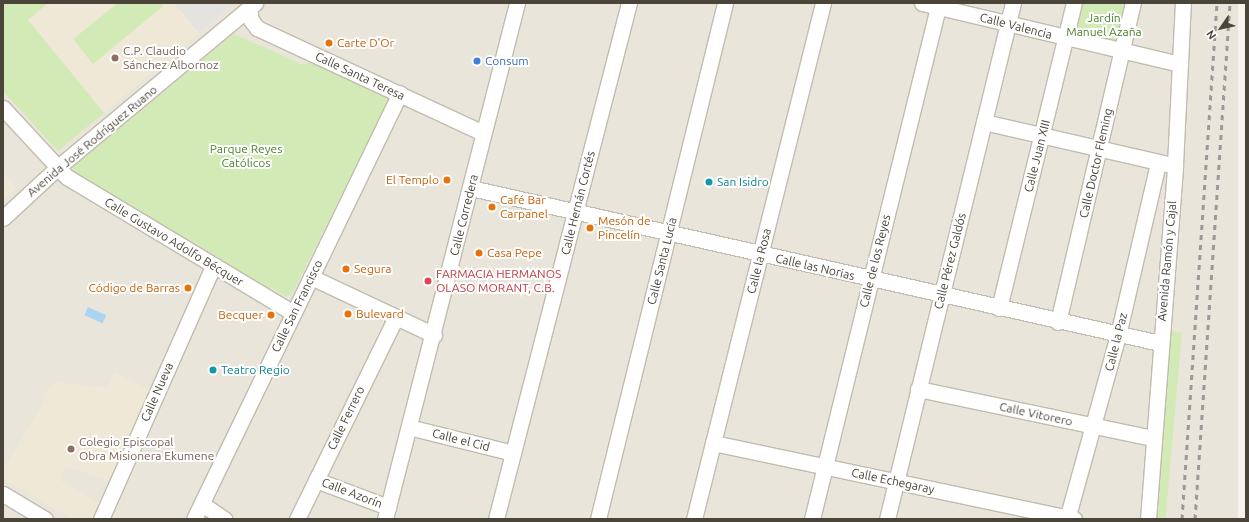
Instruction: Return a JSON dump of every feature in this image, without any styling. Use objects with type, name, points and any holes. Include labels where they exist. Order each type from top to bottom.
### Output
[{"type":"street","name":"Calle Corredera","points":[[387,513],[434,335],[471,188],[483,133],[517,3]]},
{"type":"street","name":"Calle Hernán Cortés","points":[[496,519],[629,3]]},
{"type":"street","name":"Calle Santa Lucía","points":[[598,519],[725,3]]},
{"type":"street","name":"Calle la Rosa","points":[[694,519],[823,3]]},
{"type":"street","name":"Calle Valencia","points":[[922,3],[938,5],[1008,24],[1123,52],[1180,64]]},
{"type":"street","name":"Calle Pérez Galdós","points":[[887,519],[1013,3]]},
{"type":"street","name":"Calle Juan XIII","points":[[999,308],[1074,3]]},
{"type":"street","name":"Calle Doctor Fleming","points":[[1058,322],[1100,150],[1133,3]]},
{"type":"street","name":"Avenida Ramón y Cajal","points":[[1148,519],[1160,343],[1175,165],[1183,3]]},
{"type":"street","name":"Calle Santa Teresa","points":[[250,5],[251,20],[257,28],[400,93],[483,133]]},
{"type":"street","name":"Avenida José Rodríguez Ruano","points":[[3,218],[57,168],[250,5]]},
{"type":"street","name":"Calle de los Reyes","points":[[812,519],[938,5]]},
{"type":"street","name":"Calle San Francisco","points":[[194,519],[400,93]]},
{"type":"street","name":"Calle Gustavo Adolfo Bécquer","points":[[3,108],[57,168],[67,177],[293,313]]},
{"type":"street","points":[[984,122],[1100,150],[1158,163],[1175,165]]},
{"type":"street","name":"Calle la Paz","points":[[1069,519],[1118,335],[1158,163]]},
{"type":"street","name":"Calle las Norias","points":[[471,188],[1058,322],[1160,343]]},
{"type":"street","name":"Calle Nueva","points":[[102,519],[213,266]]},
{"type":"street","points":[[310,277],[434,335]]},
{"type":"street","name":"Calle Ferrero","points":[[297,519],[396,317]]},
{"type":"street","name":"Calle Vitorero","points":[[918,389],[1153,438]]},
{"type":"street","name":"Calle el Cid","points":[[409,427],[513,453]]},
{"type":"street","name":"Calle Echegaray","points":[[713,443],[1069,519]]},
{"type":"street","name":"Calle Azorín","points":[[316,480],[387,513]]},
{"type":"street","points":[[3,494],[45,519]]},
{"type":"street","points":[[202,504],[224,519]]},
{"type":"shaded area","points":[[3,3],[1238,3],[1238,519],[3,519]]},
{"type":"shaded area","name":"C.P. Claudio Sánchez Albornoz","points":[[14,3],[174,3],[199,33],[104,113]]},
{"type":"shaded area","points":[[174,3],[234,3],[199,33]]},
{"type":"shaded area","points":[[3,172],[17,188],[3,200]]},
{"type":"shaded area","name":"Colegio Episcopal Obra Misionera Ekumene","points":[[114,372],[151,391],[112,481],[65,467],[61,481],[102,505],[96,519],[72,519],[3,479],[3,470],[46,398],[43,395],[56,382],[108,388]]},
{"type":"green space","points":[[3,3],[48,3],[28,20],[104,113],[58,151],[3,91]]},
{"type":"green space","points":[[118,3],[161,3],[163,6],[93,64],[73,39]]},
{"type":"green space","name":"Jardín Manuel Azaña","points":[[1074,3],[1133,3],[1123,52],[1066,38]]},
{"type":"green space","name":"Parque Reyes Católicos","points":[[234,34],[304,65],[310,62],[389,99],[292,294],[286,297],[272,288],[265,291],[222,265],[220,258],[73,173],[73,167]]},
{"type":"green space","points":[[1170,331],[1182,332],[1166,519],[1154,518]]},
{"type":"water","points":[[88,307],[106,315],[103,323],[84,315]]},
{"type":"railway","points":[[1182,519],[1217,3]]},
{"type":"railway","points":[[1195,519],[1230,3]]},
{"type":"place","name":"Carte D'Or","points":[[329,43]]},
{"type":"place","name":"C.P. Claudio Sánchez Albornoz","points":[[115,58]]},
{"type":"place","name":"Consum","points":[[477,61]]},
{"type":"place","name":"El Templo","points":[[447,180]]},
{"type":"place","name":"San Isidro","points":[[709,182]]},
{"type":"place","name":"Café Bar Carpanel","points":[[492,207]]},
{"type":"place","name":"Mesón de Pincelín","points":[[590,228]]},
{"type":"place","name":"Casa Pepe","points":[[479,253]]},
{"type":"place","name":"Segura","points":[[346,269]]},
{"type":"place","name":"FARMACIA HERMANOS OLASO MORANT, C.B.","points":[[428,281]]},
{"type":"place","name":"Código de Barras","points":[[188,288]]},
{"type":"place","name":"Bulevard","points":[[348,314]]},
{"type":"place","name":"Becquer","points":[[271,315]]},
{"type":"place","name":"Teatro Regio","points":[[213,370]]},
{"type":"place","name":"Colegio Episcopal Obra Misionera Ekumene","points":[[71,449]]}]
